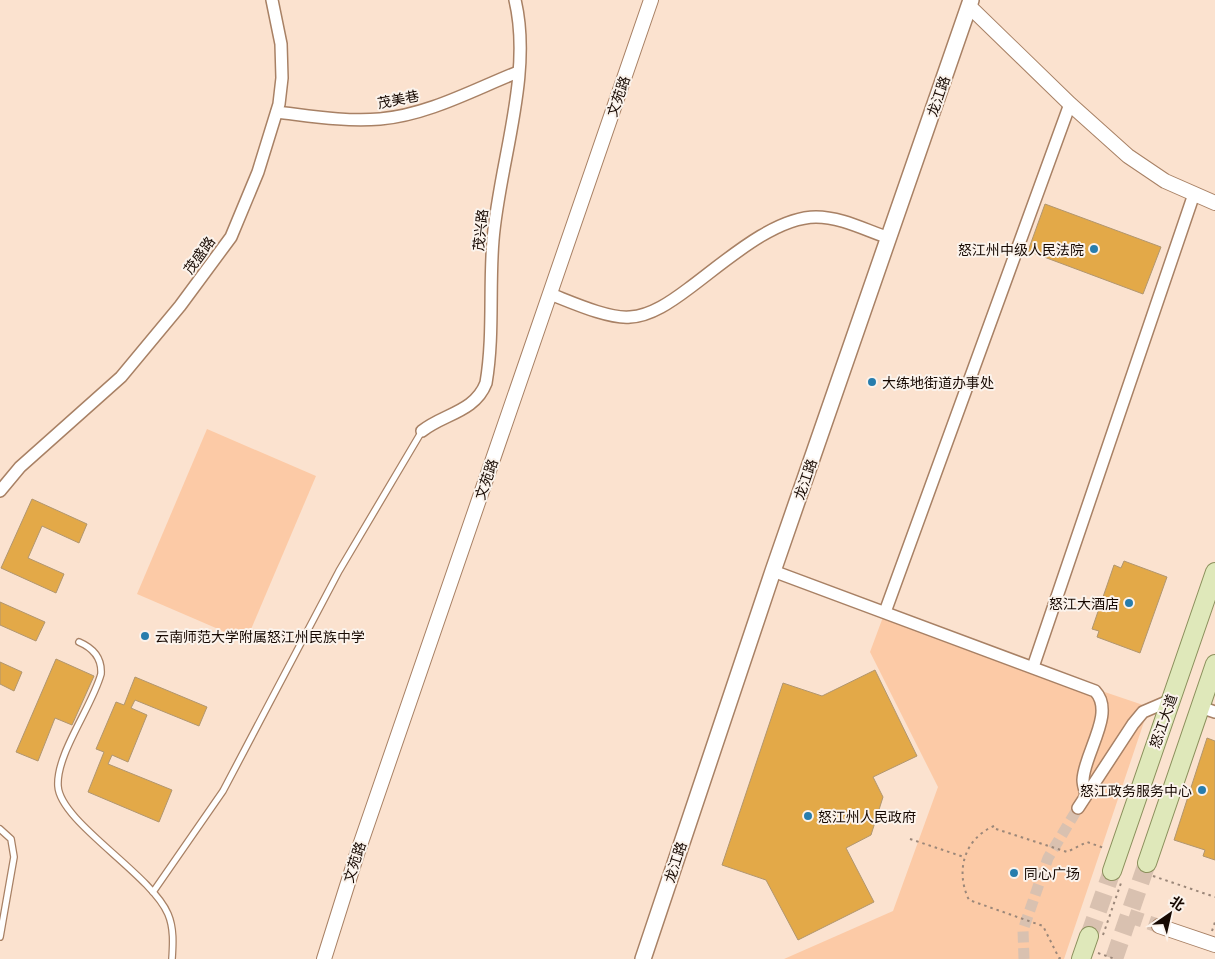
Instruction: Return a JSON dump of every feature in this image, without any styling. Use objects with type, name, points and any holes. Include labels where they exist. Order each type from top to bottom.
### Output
[{"type":"main road","name":"龙江路","points":[[643,959],[773,571],[968,3]]},
{"type":"main road","name":"怒江大道","points":[[1112,871],[1215,572]]},
{"type":"main road","points":[[1147,863],[1208,709],[1215,664]]},
{"type":"main road","points":[[1081,959],[1089,936]]},
{"type":"street","name":"茂盛路","points":[[0,492],[20,467],[122,377],[231,237],[243,211],[277,112],[282,78],[281,44],[272,0]]},
{"type":"street","name":"茂兴路","points":[[422,431],[471,404],[480,395],[486,384],[493,240],[513,122],[518,72],[520,40],[515,0]]},
{"type":"street","name":"文苑路","points":[[324,959],[356,854],[651,0]]},
{"type":"street","points":[[968,3],[1070,104],[1141,167],[1215,203]]},
{"type":"street","name":"茂美巷","points":[[277,112],[327,118],[381,119],[428,108],[518,72]]},
{"type":"street","points":[[885,612],[1070,104]]},
{"type":"street","points":[[1033,667],[1194,194]]},
{"type":"street","points":[[550,294],[615,316],[630,318],[646,314],[675,299],[743,248],[796,219],[816,217],[838,220],[888,238]]},
{"type":"street","points":[[773,571],[1084,686],[1101,698],[1102,718],[1084,769],[1082,782],[1086,795]]},
{"type":"street","points":[[1078,808],[1124,737],[1143,712],[1171,700]]},
{"type":"street","points":[[1159,926],[1215,945]]},
{"type":"lane","points":[[153,892],[223,791],[339,570],[422,431]]},
{"type":"lane","points":[[79,642],[96,655],[100,664],[101,674],[62,764],[58,780],[59,792],[74,816],[153,892],[169,915],[172,926],[172,959]]},
{"type":"lane","points":[[0,829],[11,839],[14,857],[0,937]]},
{"type":"path","points":[[994,826],[973,841],[964,857],[962,880],[969,900],[1043,926],[1059,958],[1063,959]]},
{"type":"path","points":[[996,829],[1067,852],[1088,842],[1118,852]]},
{"type":"path","points":[[910,839],[964,857]]},
{"type":"path","points":[[1166,881],[1215,897]]},
{"type":"path","points":[[1109,919],[1118,890]]},
{"type":"path","points":[[1097,953],[1115,959]]},
{"type":"shaded area","points":[[207,429],[316,476],[246,641],[137,594]]},
{"type":"shaded area","points":[[883,617],[1149,707],[1064,959],[784,959],[893,911],[938,787],[870,652]]},
{"type":"building","name":"怒江州中级人民法院","points":[[1045,204],[1161,247],[1143,294],[1028,251]]},
{"type":"building","points":[[32,499],[87,524],[79,543],[42,526],[28,558],[64,574],[56,593],[1,568]]},
{"type":"building","name":"怒江大酒店","points":[[1124,561],[1167,577],[1140,653],[1097,637],[1099,631],[1092,629],[1114,565],[1121,568]]},
{"type":"building","points":[[0,602],[45,622],[36,641],[0,625]]},
{"type":"building","points":[[56,659],[94,676],[72,725],[55,718],[38,761],[16,752]]},
{"type":"building","points":[[0,662],[22,672],[14,691],[0,684]]},
{"type":"building","name":"怒江州人民政府","points":[[875,670],[917,756],[873,777],[883,797],[871,835],[846,848],[874,902],[798,940],[766,880],[722,865],[783,683],[822,696]]},
{"type":"building","points":[[135,677],[207,707],[199,726],[135,700],[131,708],[147,715],[128,762],[112,755],[108,764],[172,790],[159,822],[88,792],[104,752],[96,749],[116,702],[124,705]]},
{"type":"building","name":"怒江政务服务中心","points":[[1207,738],[1215,741],[1215,860],[1203,856],[1205,850],[1174,840]]},
{"type":"tunnel","points":[[1024,959],[1023,930],[1048,858],[1078,808]]},
{"type":"tunnel","points":[[1114,959],[1147,863]]},
{"type":"tunnel","points":[[1089,936],[1112,871]]},
{"type":"tunnel","points":[[1129,916],[1159,926]]},
{"type":"place","name":"怒江州中级人民法院","points":[[1094,249]]},
{"type":"place","name":"大练地街道办事处","points":[[872,382]]},
{"type":"place","name":"怒江大酒店","points":[[1129,603]]},
{"type":"place","name":"云南师范大学附属怒江州民族中学","points":[[145,636]]},
{"type":"place","name":"怒江政务服务中心","points":[[1202,790]]},
{"type":"place","name":"怒江州人民政府","points":[[808,816]]},
{"type":"place","name":"同心广场","points":[[1014,873]]}]
